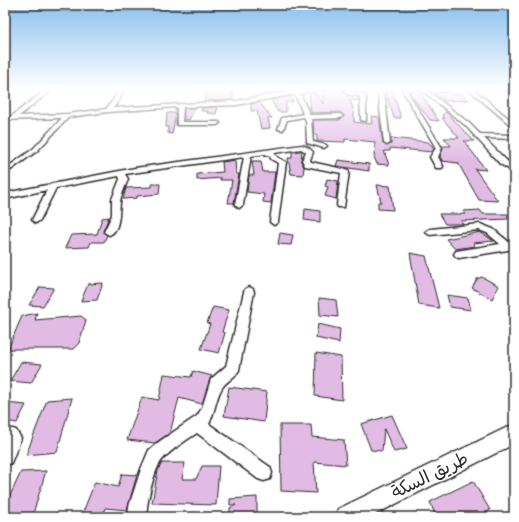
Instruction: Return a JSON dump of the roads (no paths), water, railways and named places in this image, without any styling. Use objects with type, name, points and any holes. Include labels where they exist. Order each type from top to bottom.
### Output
[{"type":"main road","name":"طريق السكة","points":[[346,517],[514,434]]},
{"type":"street","points":[[13,118],[20,112]]},
{"type":"street","points":[[5,118],[67,116],[92,112]]},
{"type":"street","points":[[180,112],[179,124],[217,123]]},
{"type":"street","points":[[305,112],[310,122],[310,143],[324,146]]},
{"type":"street","points":[[364,112],[364,120]]},
{"type":"street","points":[[384,112],[387,143]]},
{"type":"street","points":[[418,112],[439,148],[434,157],[438,166]]},
{"type":"street","points":[[451,112],[480,136],[505,165],[514,170]]},
{"type":"street","points":[[500,112],[514,126]]},
{"type":"street","points":[[5,172],[35,150],[67,116]]},
{"type":"street","points":[[280,129],[284,119],[307,116],[340,116]]},
{"type":"street","points":[[480,136],[514,137]]},
{"type":"street","points":[[5,196],[54,185],[121,173],[266,152],[305,148],[310,152],[306,160],[308,164],[344,171],[346,175],[342,205]]},
{"type":"street","points":[[266,152],[273,155],[273,158],[279,159],[282,162],[274,222]]},
{"type":"street","points":[[239,205],[248,155]]},
{"type":"street","points":[[109,232],[116,215],[116,199],[124,179],[121,173]]},
{"type":"street","points":[[36,220],[54,185]]},
{"type":"street","points":[[430,232],[480,227],[490,231],[511,246]]},
{"type":"street","points":[[459,254],[511,246]]},
{"type":"street","points":[[137,517],[138,506],[149,469],[155,456],[165,446],[198,425],[208,411],[216,384],[230,373],[234,366],[249,292]]},
{"type":"street","points":[[198,425],[264,473]]},
{"type":"street","points":[[5,434],[11,435],[13,438],[5,457]]}]
